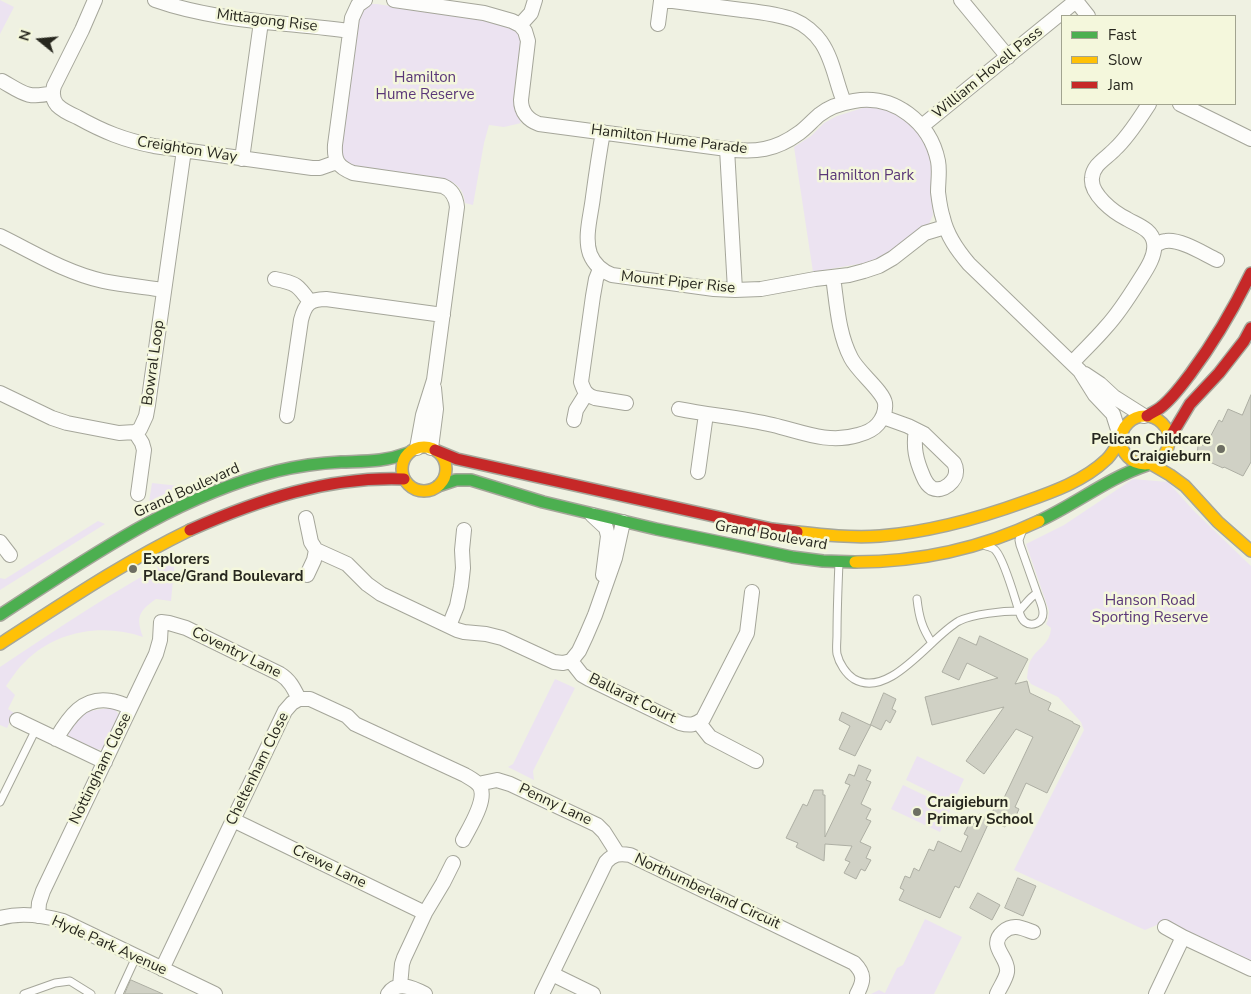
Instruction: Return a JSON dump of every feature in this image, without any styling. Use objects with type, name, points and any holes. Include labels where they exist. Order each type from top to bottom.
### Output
[{"type":"street","points":[[2,81],[27,95],[39,96],[52,93],[56,79],[82,30],[95,0]]},
{"type":"street","name":"Mittagong Rise","points":[[155,0],[193,11],[261,22],[350,31]]},
{"type":"street","points":[[364,0],[354,11],[350,31],[335,145],[337,162],[341,167],[353,173],[437,184],[448,188],[457,202],[434,380],[423,414],[423,450]]},
{"type":"street","points":[[394,0],[484,13],[520,25],[531,13],[535,0]]},
{"type":"street","points":[[961,0],[1008,57]]},
{"type":"street","points":[[658,24],[661,1],[758,12],[781,16],[802,24],[820,40],[827,53],[844,102]]},
{"type":"street","points":[[1076,1],[1087,15]]},
{"type":"street","name":"William Hovell Pass","points":[[922,126],[1076,1]]},
{"type":"street","points":[[242,158],[261,22]]},
{"type":"street","name":"Hamilton Hume Parade","points":[[520,25],[525,31],[528,41],[521,106],[523,112],[539,124],[742,151],[760,151],[787,141],[826,110],[844,102],[872,100],[894,105],[922,126],[935,149],[939,172],[938,194],[945,227],[952,242],[969,264],[1076,367],[1100,384],[1114,397],[1145,416]]},
{"type":"street","name":"Creighton Way","points":[[52,93],[56,104],[63,110],[100,130],[135,142],[312,168],[324,167],[337,162]]},
{"type":"street","points":[[1076,367],[1127,300],[1151,260],[1154,245],[1153,238],[1142,226],[1112,210],[1096,194],[1092,185],[1093,171],[1116,148],[1148,105]]},
{"type":"street","points":[[1182,105],[1251,139]]},
{"type":"street","name":"Mount Piper Rise","points":[[602,132],[588,247],[591,256],[600,269],[612,275],[714,289],[762,289],[849,275],[879,266],[893,258],[925,233],[945,227]]},
{"type":"street","points":[[726,149],[735,290]]},
{"type":"street","name":"Bowral Loop","points":[[136,432],[140,429],[146,416],[184,150]]},
{"type":"street","points":[[0,236],[57,264],[93,278],[164,290]]},
{"type":"street","points":[[1154,245],[1165,241],[1172,241],[1217,260]]},
{"type":"street","points":[[600,269],[592,296],[581,382],[586,394],[595,398],[626,403]]},
{"type":"street","points":[[1145,416],[1162,407],[1194,370],[1224,324],[1251,273]]},
{"type":"street","points":[[679,410],[773,425],[819,437],[838,439],[853,437],[875,428],[883,418],[885,406],[883,397],[853,362],[842,337],[833,277]]},
{"type":"street","points":[[275,279],[296,285],[310,302]]},
{"type":"street","points":[[287,416],[301,320],[306,305],[310,302],[326,299],[443,315]]},
{"type":"street","points":[[1185,486],[1174,462],[1169,442],[1168,432],[1160,421],[1154,417],[1136,417],[1123,428],[1120,438],[1121,448],[1131,461],[1139,464],[1157,462],[1166,452],[1169,442],[1190,404],[1228,362],[1251,328]]},
{"type":"street","name":"Hamilton Hume Parade","points":[[1076,367],[1095,395],[1114,414],[1120,438]]},
{"type":"street","points":[[0,393],[44,415],[67,423],[119,433],[136,432],[144,450],[138,494]]},
{"type":"street","points":[[574,420],[576,410],[586,394]]},
{"type":"street","points":[[698,472],[706,414]]},
{"type":"street","points":[[883,418],[916,430]]},
{"type":"street","name":"Grand Boulevard","points":[[0,615],[141,526],[169,512],[222,489],[262,476],[308,465],[375,461],[423,450],[609,494],[772,529],[814,535],[878,536],[909,533],[976,519],[1061,488],[1095,469],[1112,454],[1120,438]]},
{"type":"street","points":[[423,450],[441,455],[446,467],[445,474],[438,486],[432,489],[420,490],[408,484],[404,479],[402,473],[404,459],[423,450]]},
{"type":"street","points":[[1149,464],[1170,475],[1185,486],[1218,522],[1251,551]]},
{"type":"street","name":"Grand Boulevard","points":[[438,486],[467,479],[478,481],[538,500],[623,522],[771,554],[839,562],[919,557],[976,544],[1023,529],[1055,514],[1127,472],[1149,464]]},
{"type":"street","points":[[0,644],[151,549],[222,515],[258,502],[329,484],[363,479],[404,479]]},
{"type":"street","points":[[316,550],[347,564],[367,584],[381,594],[449,626],[464,632],[502,638],[554,662],[563,663],[571,661],[579,651],[615,558],[623,522],[618,508],[609,494]]},
{"type":"street","points":[[591,514],[606,528],[608,536],[602,590]]},
{"type":"street","points":[[306,518],[316,550],[314,560],[307,575]]},
{"type":"street","points":[[449,626],[457,606],[461,586],[464,530]]},
{"type":"street","points":[[0,542],[10,555]]},
{"type":"street","points":[[752,592],[747,632],[706,714],[698,723],[710,737],[756,761]]},
{"type":"street","name":"Coventry Lane","points":[[162,622],[169,622],[186,628],[285,676],[293,686],[299,699]]},
{"type":"street","name":"Nottingham Close","points":[[38,916],[43,891],[156,654],[162,622]]},
{"type":"street","name":"Ballarat Court","points":[[571,661],[582,675],[589,679],[680,723],[687,725],[698,723]]},
{"type":"street","name":"Cheltenham Close","points":[[162,969],[285,710],[292,703],[299,699],[310,699],[347,716],[355,724],[466,775],[478,784]]},
{"type":"street","points":[[56,739],[71,716],[79,708],[91,702],[101,700],[113,701],[130,707]]},
{"type":"street","points":[[17,720],[105,762]]},
{"type":"street","name":"Penny Lane","points":[[478,784],[497,780],[510,784],[597,825],[604,832],[618,854]]},
{"type":"street","points":[[463,840],[480,805],[482,791],[478,784]]},
{"type":"street","name":"Crewe Lane","points":[[232,820],[425,913]]},
{"type":"street","name":"Northumberland Circuit","points":[[542,994],[606,862],[612,856],[618,854],[630,855],[854,963],[863,974],[863,980],[857,994]]},
{"type":"street","points":[[400,986],[404,958],[425,913],[453,863]]},
{"type":"street","name":"Hyde Park Avenue","points":[[0,918],[27,914],[63,922],[215,994]]},
{"type":"street","points":[[1165,926],[1183,938],[1251,969]]},
{"type":"street","points":[[997,994],[1007,972],[997,940],[1000,935],[1011,927],[1018,927],[1033,932]]},
{"type":"street","points":[[1156,994],[1183,938]]},
{"type":"street","points":[[552,974],[592,994]]},
{"type":"street","points":[[388,994],[395,987],[400,986],[425,994]]},
{"type":"lane","points":[[976,544],[996,550],[1002,559],[1022,618],[1026,623],[1037,624],[1042,620],[1043,614],[1020,545],[1019,540],[1023,529]]},
{"type":"lane","points":[[839,562],[837,653],[839,661],[855,680],[867,683],[883,681],[916,658],[950,627],[966,619],[998,612],[1019,610],[1037,593]]},
{"type":"lane","points":[[917,600],[924,631],[932,643]]},
{"type":"lane","points":[[0,802],[36,729]]},
{"type":"lane","points":[[0,780],[8,785]]},
{"type":"lane","points":[[119,994],[136,957]]},
{"type":"lane","points":[[24,994],[55,983],[70,981],[91,994]]},
{"type":"green space","points":[[0,0],[14,7],[0,34]]},
{"type":"green space","name":"Hamilton Hume Reserve","points":[[370,4],[487,21],[512,28],[520,36],[522,44],[514,105],[521,123],[504,127],[489,125],[473,205],[465,203],[459,188],[445,179],[352,167],[343,159],[341,145],[359,17],[365,7]]},
{"type":"green space","name":"Hamilton Park","points":[[872,105],[893,112],[912,125],[922,138],[928,152],[933,175],[931,188],[933,215],[929,224],[917,230],[887,254],[870,262],[813,272],[794,147],[811,136],[824,123],[837,116]]},
{"type":"green space","name":"Hanson Road Sporting Reserve","points":[[1133,479],[1168,482],[1193,510],[1251,566],[1251,961],[1166,921],[1145,930],[1014,870],[1084,730],[1081,722],[1058,697],[1031,684],[1027,678],[1031,660],[1049,638],[1051,628],[1046,624],[1049,611],[1026,544],[1064,525]]},
{"type":"green space","points":[[152,483],[179,486],[149,502]]},
{"type":"green space","points":[[98,521],[105,524],[0,590],[0,578],[5,579]]},
{"type":"green space","points":[[175,558],[171,601],[156,599],[142,611],[139,620],[143,637],[112,631],[80,633],[50,643],[37,651],[22,665],[6,686],[15,695],[8,709],[14,713],[7,728],[0,725],[0,667],[108,597]]},
{"type":"green space","points":[[555,679],[575,688],[533,771],[534,780],[508,767],[513,764]]},
{"type":"green space","points":[[114,708],[120,716],[104,748],[99,750],[90,749],[69,737],[68,733],[75,718],[90,711]]},
{"type":"green space","points":[[917,756],[964,779],[953,803],[906,780]]},
{"type":"green space","points":[[903,785],[951,808],[940,832],[891,809]]},
{"type":"green space","points":[[925,919],[962,937],[934,994],[871,994],[879,990],[885,993],[897,968],[903,965]]},
{"type":"building","points":[[1251,395],[1251,462],[1243,476],[1197,458],[1198,445],[1206,445],[1219,420],[1222,422],[1228,409],[1242,415]]},
{"type":"building","points":[[980,636],[1028,659],[1015,684],[1027,681],[1030,693],[1051,703],[1048,710],[1080,726],[1047,793],[1026,783],[1015,807],[1019,809],[1015,818],[1010,816],[1005,827],[990,820],[959,888],[955,886],[940,918],[899,900],[904,890],[900,888],[905,876],[910,878],[914,868],[919,871],[929,849],[934,851],[938,841],[961,852],[968,836],[964,834],[970,822],[974,824],[979,814],[989,819],[999,798],[1003,800],[1033,737],[1016,729],[984,774],[966,761],[1004,707],[932,725],[925,697],[998,678],[967,663],[959,680],[942,672],[959,637],[976,645]]},
{"type":"building","points":[[884,693],[896,699],[892,709],[896,711],[890,723],[886,720],[881,730],[871,725],[855,756],[839,749],[850,726],[839,720],[842,712],[870,725]]},
{"type":"building","points":[[859,765],[871,770],[866,780],[871,782],[861,804],[871,809],[866,819],[871,821],[860,842],[871,847],[866,858],[871,860],[865,871],[861,869],[856,879],[844,873],[850,862],[845,860],[852,846],[825,844],[824,861],[796,847],[798,843],[786,838],[803,804],[807,806],[814,790],[823,790],[823,795],[825,795],[825,837],[850,785],[845,783],[849,774],[854,776]]},
{"type":"building","points":[[1018,878],[1036,886],[1023,916],[1005,908]]},
{"type":"building","points":[[978,893],[1000,905],[992,920],[970,908]]},
{"type":"building","points":[[131,980],[163,994],[125,994]]},
{"type":"traffic: fast","points":[[0,615],[133,531],[203,496],[239,482],[285,469],[325,463],[383,460],[408,453]]},
{"type":"traffic: fast","points":[[1039,521],[1105,484],[1147,465]]},
{"type":"traffic: fast","points":[[438,486],[456,480],[471,480],[543,502],[656,529],[792,557],[823,561],[855,562]]},
{"type":"traffic: slow","points":[[1140,416],[1150,416],[1159,420],[1165,426],[1168,431],[1169,440],[1168,449],[1159,460],[1150,464],[1140,464],[1131,460],[1125,454],[1121,445],[1121,435],[1125,426],[1131,420],[1140,416]]},
{"type":"traffic: slow","points":[[797,532],[870,537],[935,528],[971,519],[1046,494],[1078,480],[1107,459],[1120,440]]},
{"type":"traffic: slow","points":[[424,447],[436,451],[442,457],[446,469],[442,481],[436,487],[424,491],[412,487],[406,481],[402,469],[406,457],[412,451],[424,447]]},
{"type":"traffic: slow","points":[[1151,464],[1185,486],[1218,522],[1251,551]]},
{"type":"traffic: slow","points":[[855,562],[902,559],[949,552],[995,539],[1039,521]]},
{"type":"traffic: slow","points":[[0,644],[117,570],[190,530]]},
{"type":"traffic: jam","points":[[1147,416],[1169,400],[1191,373],[1208,349],[1251,273]]},
{"type":"traffic: jam","points":[[1169,439],[1190,404],[1219,373],[1244,341],[1251,328]]},
{"type":"traffic: jam","points":[[435,450],[457,459],[772,529],[797,532]]},
{"type":"traffic: jam","points":[[190,530],[242,509],[294,492],[348,481],[404,479]]},
{"type":"place","name":"Pelican Childcare Craigieburn","points":[[1221,449]]},
{"type":"place","name":"Explorers Place/Grand Boulevard","points":[[133,569]]},
{"type":"place","name":"Craigieburn Primary School","points":[[917,812]]}]
